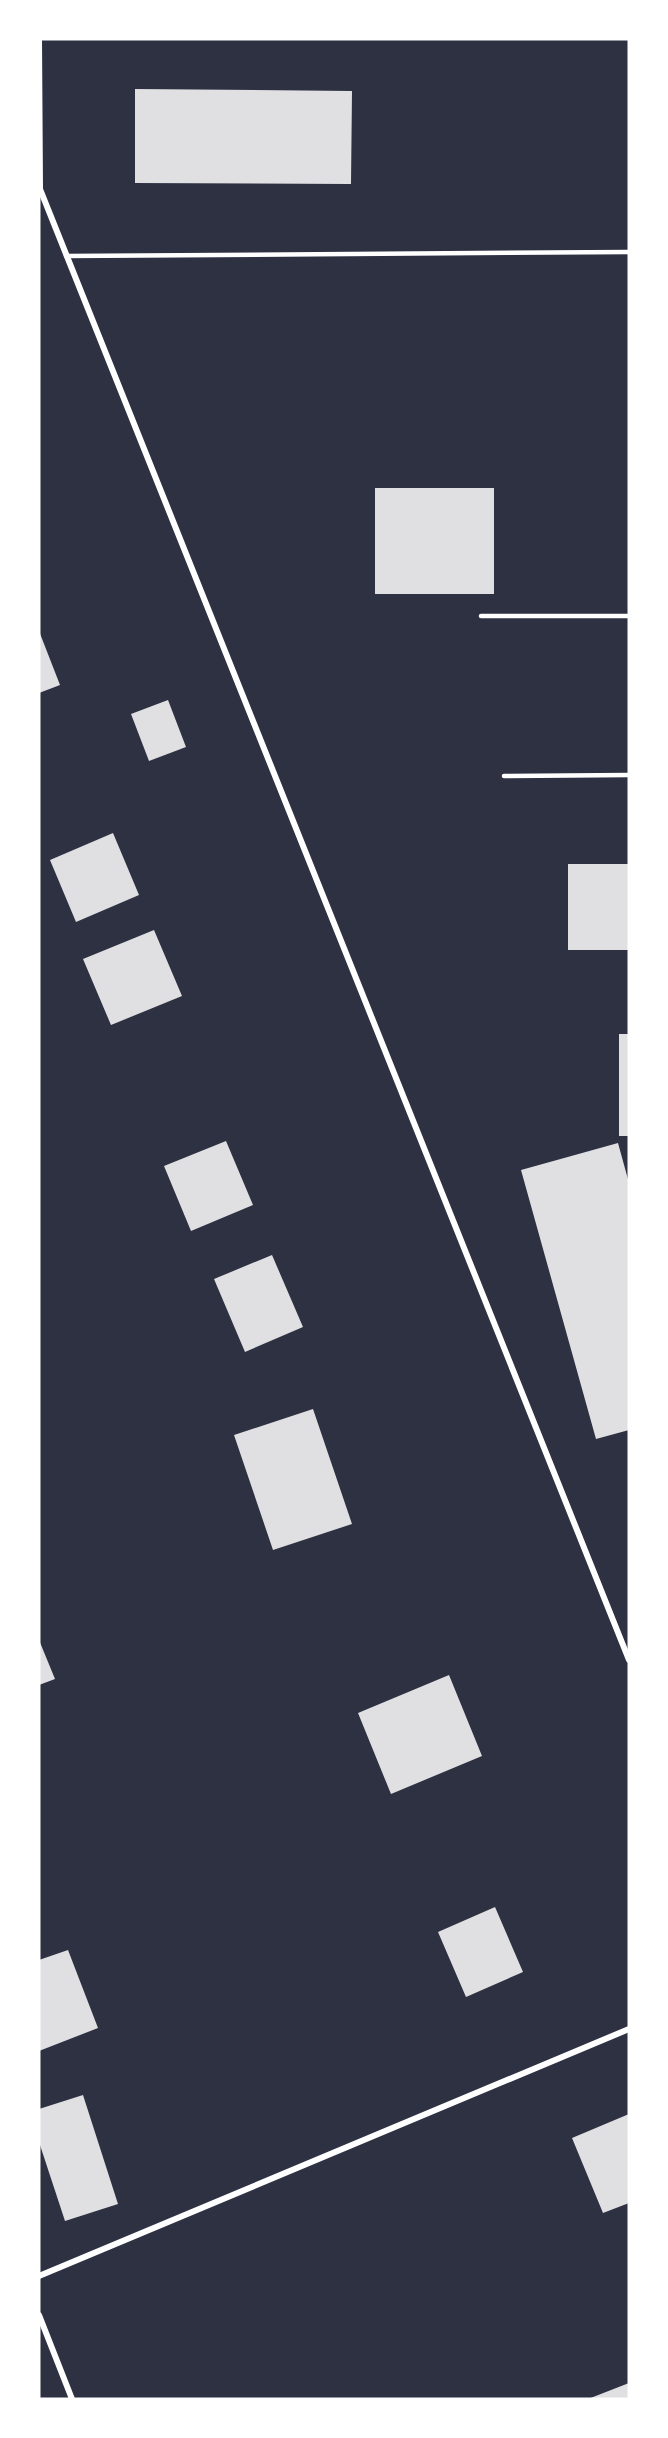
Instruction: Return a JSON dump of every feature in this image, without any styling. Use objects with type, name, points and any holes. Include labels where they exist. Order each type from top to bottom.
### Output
[{"type":"street","points":[[39,39],[40,189],[629,1660]]},
{"type":"street","points":[[39,2276],[629,2029]]},
{"type":"street","points":[[39,2315],[72,2399]]},
{"type":"lane","points":[[66,256],[629,252]]},
{"type":"lane","points":[[481,616],[629,616]]},
{"type":"lane","points":[[504,776],[629,775]]},
{"type":"building","points":[[135,89],[352,91],[351,184],[135,183]]},
{"type":"building","points":[[375,488],[494,488],[494,594],[375,594]]},
{"type":"building","points":[[39,631],[60,685],[39,693]]},
{"type":"building","points":[[168,700],[186,747],[149,761],[131,714]]},
{"type":"building","points":[[113,833],[139,895],[76,922],[50,860]]},
{"type":"building","points":[[568,864],[629,864],[629,950],[568,950]]},
{"type":"building","points":[[154,930],[182,996],[111,1025],[83,959]]},
{"type":"building","points":[[619,1034],[629,1034],[629,1136],[619,1136]]},
{"type":"building","points":[[226,1141],[253,1205],[191,1231],[164,1166]]},
{"type":"building","points":[[618,1143],[629,1183],[629,1430],[596,1439],[521,1170]]},
{"type":"building","points":[[272,1255],[303,1327],[245,1352],[214,1279]]},
{"type":"building","points":[[313,1409],[352,1524],[273,1550],[234,1435]]},
{"type":"building","points":[[39,1640],[55,1679],[39,1685]]},
{"type":"building","points":[[449,1675],[482,1756],[391,1794],[358,1713]]},
{"type":"building","points":[[495,1907],[523,1972],[466,1997],[438,1932]]},
{"type":"building","points":[[68,1950],[98,2028],[39,2051],[39,1960]]},
{"type":"building","points":[[83,2095],[118,2204],[65,2221],[39,2142],[39,2109]]},
{"type":"building","points":[[629,2114],[629,2203],[603,2213],[572,2138]]},
{"type":"building","points":[[629,2383],[629,2399],[588,2399]]}]
